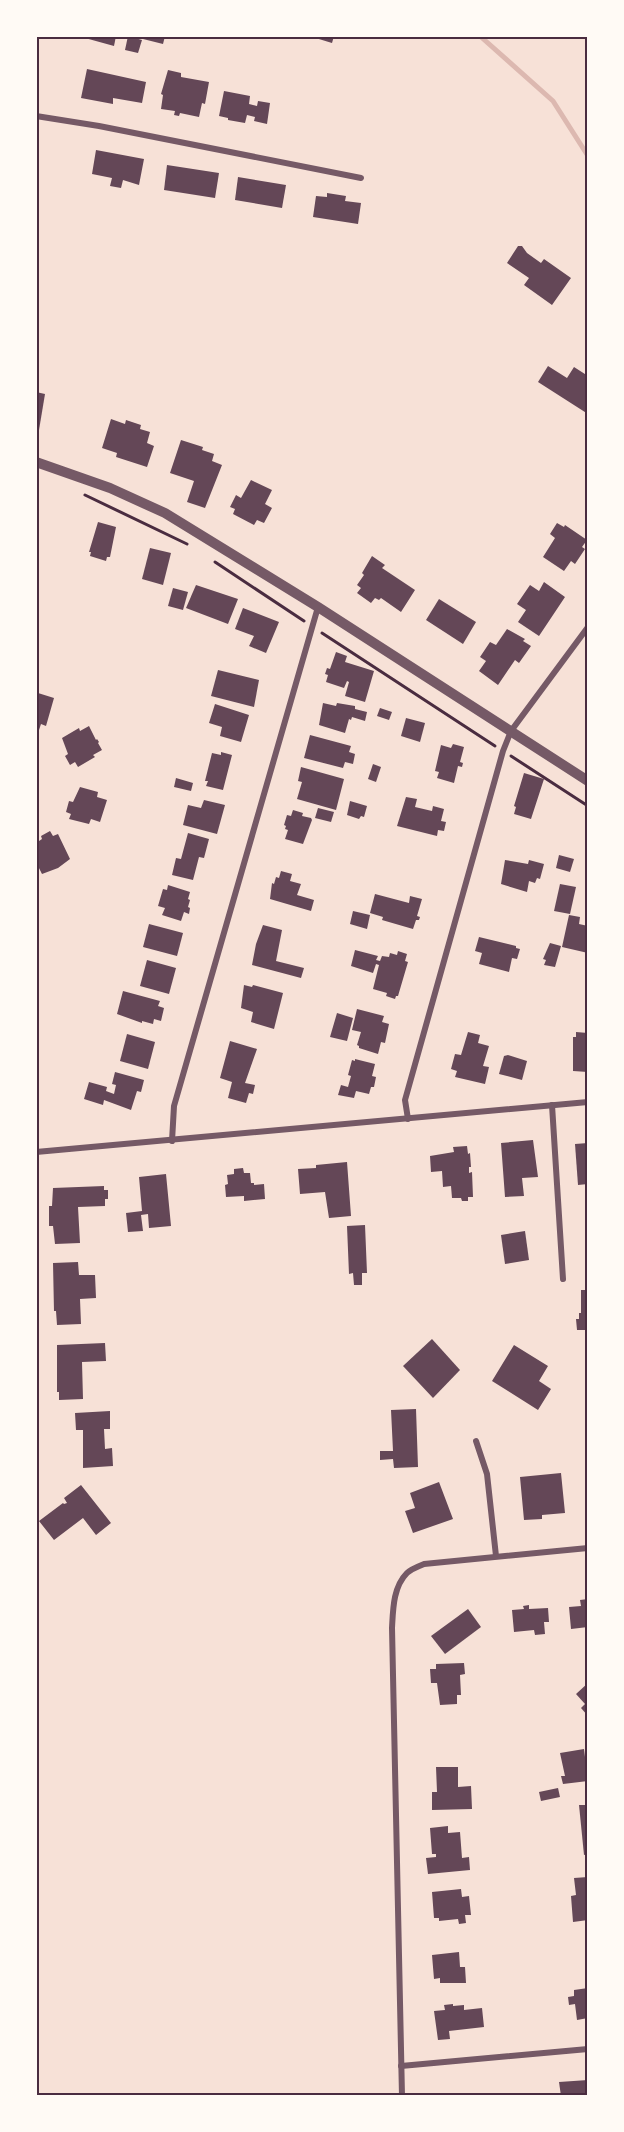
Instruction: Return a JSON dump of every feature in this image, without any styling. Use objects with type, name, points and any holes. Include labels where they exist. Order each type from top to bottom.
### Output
[{"type":"street","points":[[36,116],[99,126],[361,178]]},
{"type":"street","points":[[36,462],[110,488],[165,513],[318,607],[588,781]]},
{"type":"street","points":[[172,1141],[174,1106],[318,607]]},
{"type":"street","points":[[408,1119],[405,1100],[503,752],[511,731],[588,627]]},
{"type":"street","points":[[36,1152],[588,1102]]},
{"type":"street","points":[[552,1105],[562,1279]]},
{"type":"street","points":[[476,1441],[487,1474],[496,1556]]},
{"type":"street","points":[[402,2096],[392,1628],[397,1590],[407,1573],[424,1563],[588,1548]]},
{"type":"street","points":[[401,2066],[588,2049]]},
{"type":"building","points":[[85,36],[116,36],[114,46],[85,38]]},
{"type":"building","points":[[128,36],[142,40],[138,53],[125,50]]},
{"type":"building","points":[[144,36],[165,36],[163,44],[143,39]]},
{"type":"building","points":[[309,36],[334,36],[332,43]]},
{"type":"building","points":[[87,69],[146,82],[142,103],[113,98],[113,104],[81,98]]},
{"type":"building","points":[[168,70],[181,73],[181,77],[209,82],[205,104],[202,103],[199,117],[180,113],[179,116],[174,115],[175,111],[161,109],[163,95],[161,94]]},
{"type":"building","points":[[224,91],[250,96],[249,104],[257,106],[258,101],[270,103],[267,124],[254,121],[255,117],[247,115],[245,123],[219,116]]},
{"type":"building","points":[[96,150],[144,159],[139,185],[123,180],[121,188],[110,186],[112,178],[92,174]]},
{"type":"building","points":[[167,165],[219,173],[215,198],[164,190]]},
{"type":"building","points":[[238,177],[286,185],[282,208],[235,200]]},
{"type":"building","points":[[327,193],[346,196],[345,201],[361,203],[358,224],[313,217],[316,196],[327,197]]},
{"type":"building","points":[[518,246],[522,246],[527,253],[541,263],[544,259],[571,278],[552,305],[524,285],[529,278],[507,263]]},
{"type":"building","points":[[548,366],[567,378],[574,367],[588,376],[588,414],[538,382]]},
{"type":"building","points":[[36,392],[45,394],[38,436],[36,436]]},
{"type":"building","points":[[111,419],[125,424],[126,420],[141,425],[140,429],[150,432],[147,443],[154,446],[147,467],[116,457],[117,453],[102,448]]},
{"type":"building","points":[[181,440],[203,447],[202,450],[214,454],[212,461],[222,465],[205,508],[187,502],[194,481],[170,473]]},
{"type":"building","points":[[251,480],[272,490],[265,504],[272,508],[264,523],[257,520],[254,525],[233,514],[235,509],[230,507],[236,495],[241,498]]},
{"type":"building","points":[[98,522],[116,527],[110,557],[107,557],[106,561],[90,556],[91,552],[89,552]]},
{"type":"building","points":[[557,523],[564,527],[565,525],[587,540],[582,547],[585,549],[575,564],[571,561],[564,571],[543,557],[555,538],[550,534]]},
{"type":"building","points":[[150,548],[171,553],[163,585],[142,579]]},
{"type":"building","points":[[372,556],[385,565],[382,568],[415,590],[401,612],[381,598],[379,600],[375,598],[371,603],[357,593],[361,588],[357,585]]},
{"type":"building","points":[[544,582],[565,597],[539,636],[518,622],[526,610],[517,604],[530,585],[539,591]]},
{"type":"building","points":[[196,585],[238,599],[228,624],[186,608]]},
{"type":"building","points":[[173,588],[188,592],[183,610],[168,606]]},
{"type":"building","points":[[439,599],[476,622],[463,644],[426,620]]},
{"type":"building","points":[[243,608],[279,622],[266,653],[249,646],[254,636],[235,629]]},
{"type":"building","points":[[507,629],[525,639],[523,641],[531,646],[519,663],[515,660],[498,685],[479,671],[486,661],[480,657],[490,642],[496,645]]},
{"type":"building","points":[[336,652],[347,656],[345,662],[374,671],[365,702],[345,696],[349,682],[347,681],[344,688],[326,682],[327,668],[330,669]]},
{"type":"building","points":[[218,670],[259,680],[254,707],[211,696]]},
{"type":"building","points":[[38,693],[54,698],[46,726],[41,724],[39,730],[36,729]]},
{"type":"building","points":[[323,703],[355,706],[355,709],[367,712],[365,721],[352,717],[351,720],[349,719],[345,733],[319,725]]},
{"type":"building","points":[[215,704],[249,715],[241,742],[220,736],[222,727],[209,723]]},
{"type":"building","points":[[380,708],[392,712],[389,720],[377,716]]},
{"type":"building","points":[[406,718],[425,723],[420,742],[401,736]]},
{"type":"building","points":[[89,726],[102,750],[78,767],[75,762],[70,765],[65,756],[68,754],[62,738],[79,728],[80,731]]},
{"type":"building","points":[[310,735],[351,746],[349,752],[355,754],[353,764],[345,762],[343,768],[304,758]]},
{"type":"building","points":[[453,744],[464,747],[460,762],[463,763],[462,767],[458,766],[454,783],[437,778],[439,772],[435,771],[441,745],[451,748]]},
{"type":"building","points":[[221,752],[232,755],[223,790],[206,786],[208,781],[205,781],[212,753],[221,755]]},
{"type":"building","points":[[373,764],[381,767],[376,782],[368,779]]},
{"type":"building","points":[[301,767],[344,779],[336,810],[297,799],[302,782],[298,781]]},
{"type":"building","points":[[524,773],[544,779],[531,819],[514,814],[516,807],[514,806]]},
{"type":"building","points":[[176,778],[193,783],[191,791],[174,787]]},
{"type":"building","points":[[80,787],[98,792],[97,797],[107,800],[100,822],[91,819],[89,824],[69,819],[71,814],[66,812],[69,801],[73,802]]},
{"type":"building","points":[[406,797],[417,799],[415,807],[432,811],[433,806],[444,809],[441,821],[446,822],[444,831],[438,830],[437,836],[397,826]]},
{"type":"building","points":[[204,800],[225,805],[217,834],[183,825],[188,805],[201,808]]},
{"type":"building","points":[[350,801],[367,806],[364,817],[361,816],[359,819],[347,815]]},
{"type":"building","points":[[318,808],[334,812],[331,822],[315,818]]},
{"type":"building","points":[[293,810],[303,813],[302,816],[312,820],[303,844],[285,839],[288,830],[284,825],[287,815],[291,816]]},
{"type":"building","points":[[50,831],[53,836],[58,834],[70,859],[58,868],[42,874],[36,862],[36,843],[42,839],[41,836]]},
{"type":"building","points":[[188,833],[209,839],[204,858],[199,857],[193,880],[172,875],[176,858],[181,859]]},
{"type":"building","points":[[559,855],[574,859],[570,872],[556,868]]},
{"type":"building","points":[[505,860],[528,864],[529,860],[544,864],[540,879],[537,878],[535,883],[529,881],[527,892],[501,884]]},
{"type":"building","points":[[281,871],[292,874],[290,881],[301,884],[297,895],[314,900],[311,911],[270,899],[272,883],[274,884],[276,877],[279,878]]},
{"type":"building","points":[[560,884],[576,887],[570,914],[554,911]]},
{"type":"building","points":[[168,885],[190,892],[189,914],[184,912],[181,921],[162,915],[165,908],[158,906],[163,889],[167,890]]},
{"type":"building","points":[[375,894],[409,903],[410,896],[422,899],[417,916],[420,917],[416,920],[413,929],[382,920],[383,917],[370,913]]},
{"type":"building","points":[[353,911],[370,915],[367,929],[350,924]]},
{"type":"building","points":[[569,915],[580,917],[579,924],[588,926],[588,953],[562,947]]},
{"type":"building","points":[[149,924],[183,933],[177,956],[143,947]]},
{"type":"building","points":[[263,925],[282,930],[276,961],[304,968],[301,978],[252,965]]},
{"type":"building","points":[[479,937],[520,949],[517,959],[512,958],[509,972],[479,964],[482,953],[475,951]]},
{"type":"building","points":[[550,943],[561,946],[555,967],[544,965],[546,960],[543,959]]},
{"type":"building","points":[[355,950],[378,956],[376,960],[380,961],[382,956],[389,957],[390,953],[397,955],[398,951],[407,954],[405,961],[408,962],[398,996],[395,999],[386,996],[387,993],[373,989],[379,965],[376,964],[373,973],[351,966]]},
{"type":"building","points":[[147,960],[176,968],[169,994],[140,986]]},
{"type":"building","points":[[244,985],[252,987],[253,985],[283,993],[274,1029],[251,1022],[253,1012],[241,1008]]},
{"type":"building","points":[[123,991],[160,1001],[158,1006],[164,1008],[161,1021],[154,1019],[153,1024],[142,1021],[142,1023],[117,1014]]},
{"type":"building","points":[[357,1009],[384,1016],[382,1022],[389,1024],[385,1043],[381,1042],[378,1054],[359,1048],[357,1045],[361,1032],[352,1030]]},
{"type":"building","points":[[337,1013],[353,1018],[347,1041],[330,1037]]},
{"type":"building","points":[[468,1032],[480,1035],[478,1043],[489,1046],[483,1066],[489,1067],[485,1084],[455,1077],[457,1071],[451,1069],[455,1054],[461,1055]]},
{"type":"building","points":[[576,1032],[588,1033],[588,1072],[573,1071],[573,1037],[576,1037]]},
{"type":"building","points":[[127,1034],[155,1042],[148,1069],[120,1061]]},
{"type":"building","points":[[230,1041],[257,1049],[245,1083],[255,1085],[253,1094],[249,1093],[246,1103],[228,1098],[232,1082],[220,1078]]},
{"type":"building","points":[[508,1055],[527,1061],[522,1080],[499,1074],[504,1056]]},
{"type":"building","points":[[355,1059],[375,1064],[372,1076],[376,1077],[374,1087],[371,1087],[369,1094],[356,1091],[354,1098],[338,1095],[341,1085],[348,1087],[351,1076],[348,1075],[352,1060],[355,1061]]},
{"type":"building","points":[[115,1072],[144,1080],[141,1092],[137,1091],[131,1110],[104,1100],[103,1105],[84,1099],[89,1082],[107,1087],[106,1091],[114,1094],[116,1085],[112,1084]]},
{"type":"building","points":[[533,1140],[538,1177],[522,1178],[524,1196],[505,1197],[501,1143]]},
{"type":"building","points":[[588,1143],[588,1184],[578,1185],[575,1144]]},
{"type":"building","points":[[467,1146],[468,1154],[470,1153],[469,1173],[472,1172],[473,1197],[468,1197],[468,1201],[462,1201],[461,1198],[452,1198],[451,1186],[443,1187],[442,1171],[431,1172],[430,1156],[454,1152],[453,1147]]},
{"type":"building","points":[[347,1162],[351,1216],[329,1218],[325,1192],[300,1194],[298,1169]]},
{"type":"building","points":[[243,1168],[244,1173],[250,1173],[251,1183],[264,1184],[265,1199],[244,1201],[244,1196],[226,1197],[227,1175],[234,1174],[234,1169]]},
{"type":"building","points":[[166,1174],[171,1226],[149,1228],[148,1214],[141,1215],[143,1231],[128,1232],[126,1213],[142,1211],[139,1177]]},
{"type":"building","points":[[104,1186],[104,1190],[108,1190],[105,1206],[78,1207],[80,1243],[55,1244],[53,1226],[49,1226],[49,1206],[52,1206],[53,1188]]},
{"type":"building","points":[[365,1225],[367,1273],[362,1273],[362,1285],[354,1285],[353,1273],[349,1274],[347,1226]]},
{"type":"building","points":[[525,1231],[529,1260],[505,1264],[501,1235]]},
{"type":"building","points":[[78,1262],[79,1275],[95,1275],[96,1298],[80,1299],[81,1324],[57,1325],[56,1311],[54,1311],[53,1263]]},
{"type":"building","points":[[581,1290],[588,1290],[588,1330],[577,1330],[576,1319],[579,1319],[579,1313],[581,1313]]},
{"type":"building","points":[[432,1339],[460,1370],[433,1398],[403,1366]]},
{"type":"building","points":[[105,1343],[106,1361],[82,1362],[83,1399],[59,1400],[57,1345]]},
{"type":"building","points":[[514,1345],[548,1366],[539,1381],[551,1389],[538,1410],[492,1381]]},
{"type":"building","points":[[416,1409],[418,1467],[394,1468],[393,1459],[380,1460],[380,1451],[393,1451],[391,1410]]},
{"type":"building","points":[[110,1411],[110,1429],[104,1429],[105,1449],[112,1448],[113,1466],[83,1468],[83,1430],[76,1430],[75,1413]]},
{"type":"building","points":[[561,1473],[565,1513],[542,1515],[542,1519],[524,1520],[520,1477]]},
{"type":"building","points":[[439,1482],[453,1519],[413,1533],[405,1511],[415,1508],[410,1493]]},
{"type":"building","points":[[81,1485],[111,1523],[96,1535],[83,1518],[54,1540],[39,1521],[63,1503],[67,1503],[64,1498]]},
{"type":"building","points":[[588,1599],[588,1627],[571,1629],[569,1607],[581,1606],[580,1600]]},
{"type":"building","points":[[529,1605],[529,1609],[548,1608],[549,1622],[544,1622],[545,1634],[535,1635],[534,1630],[514,1632],[512,1610],[524,1609],[523,1606]]},
{"type":"building","points":[[468,1609],[481,1627],[445,1654],[431,1636]]},
{"type":"building","points":[[464,1663],[465,1674],[460,1675],[461,1695],[457,1695],[457,1704],[440,1705],[437,1683],[431,1683],[430,1669],[436,1669],[436,1664]]},
{"type":"building","points":[[588,1683],[588,1716],[581,1708],[585,1704],[576,1694]]},
{"type":"building","points":[[584,1749],[588,1781],[563,1784],[561,1776],[565,1776],[560,1753]]},
{"type":"building","points":[[436,1767],[458,1767],[458,1787],[471,1786],[472,1809],[432,1810],[432,1792],[437,1792]]},
{"type":"building","points":[[558,1788],[560,1797],[541,1801],[539,1792]]},
{"type":"building","points":[[579,1805],[588,1805],[588,1854],[584,1855]]},
{"type":"building","points":[[448,1826],[448,1833],[460,1832],[462,1858],[469,1857],[470,1870],[428,1874],[426,1858],[436,1857],[436,1854],[432,1854],[430,1828]]},
{"type":"building","points":[[588,1877],[588,1920],[573,1922],[571,1896],[576,1895],[574,1878]]},
{"type":"building","points":[[461,1889],[462,1897],[469,1896],[471,1915],[465,1915],[466,1923],[459,1924],[458,1919],[439,1921],[439,1918],[434,1918],[432,1892]]},
{"type":"building","points":[[459,1952],[460,1967],[465,1967],[466,1983],[440,1983],[440,1978],[434,1979],[432,1955]]},
{"type":"building","points":[[588,1988],[588,2018],[577,2020],[575,2004],[569,2005],[568,1997],[574,1996],[574,1990]]},
{"type":"building","points":[[453,2004],[453,2006],[464,2005],[464,2010],[482,2008],[484,2027],[449,2031],[450,2039],[438,2040],[434,2011],[445,2010],[444,2005]]},
{"type":"building","points":[[588,2080],[588,2096],[561,2096],[559,2082]]},
{"type":"waterway","points":[[480,36],[553,101],[588,156]]}]
